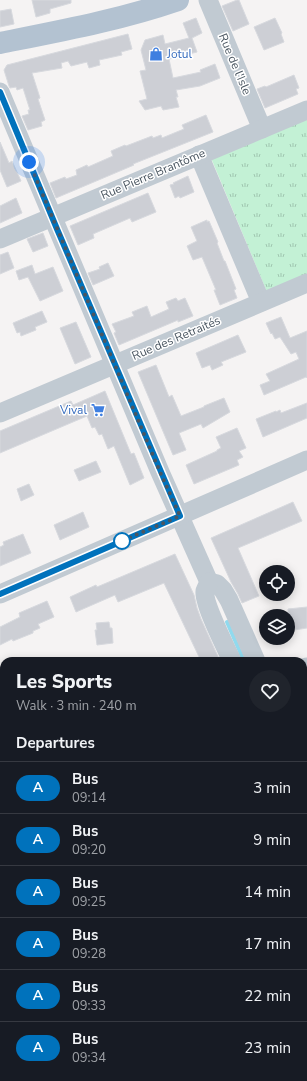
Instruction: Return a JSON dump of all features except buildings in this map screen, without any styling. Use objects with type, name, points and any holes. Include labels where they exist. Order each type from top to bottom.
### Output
[{"type":"main road","points":[[0,43],[130,15],[178,0]]},
{"type":"street","name":"Rue de l'Isle","points":[[208,0],[262,129]]},
{"type":"street","points":[[0,92],[157,465],[209,582]]},
{"type":"street","name":"Rue Pierre Brantôme","points":[[0,239],[307,110]]},
{"type":"street","points":[[199,155],[261,302]]},
{"type":"street","name":"Rue des Retraités","points":[[0,412],[307,283]]},
{"type":"street","points":[[0,594],[307,460]]},
{"type":"street","points":[[209,582],[217,584],[223,590],[229,600],[254,657]]},
{"type":"street","points":[[209,582],[205,590],[209,609],[230,657]]},
{"type":"street","points":[[209,609],[217,612],[223,611],[227,608],[229,600]]},
{"type":"green space","points":[[307,118],[307,275],[267,292],[211,158]]},
{"type":"waterway","points":[[227,622],[242,657]]},
{"type":"bus line","name":"A","points":[[0,92],[160,472],[180,516],[0,594]]},
{"type":"place","name":"Jotul","points":[[156,54]]},
{"type":"place","name":"Vival","points":[[98,410]]},
{"type":"route","points":[[29,162],[180,516],[117,543],[122,541]]}]
